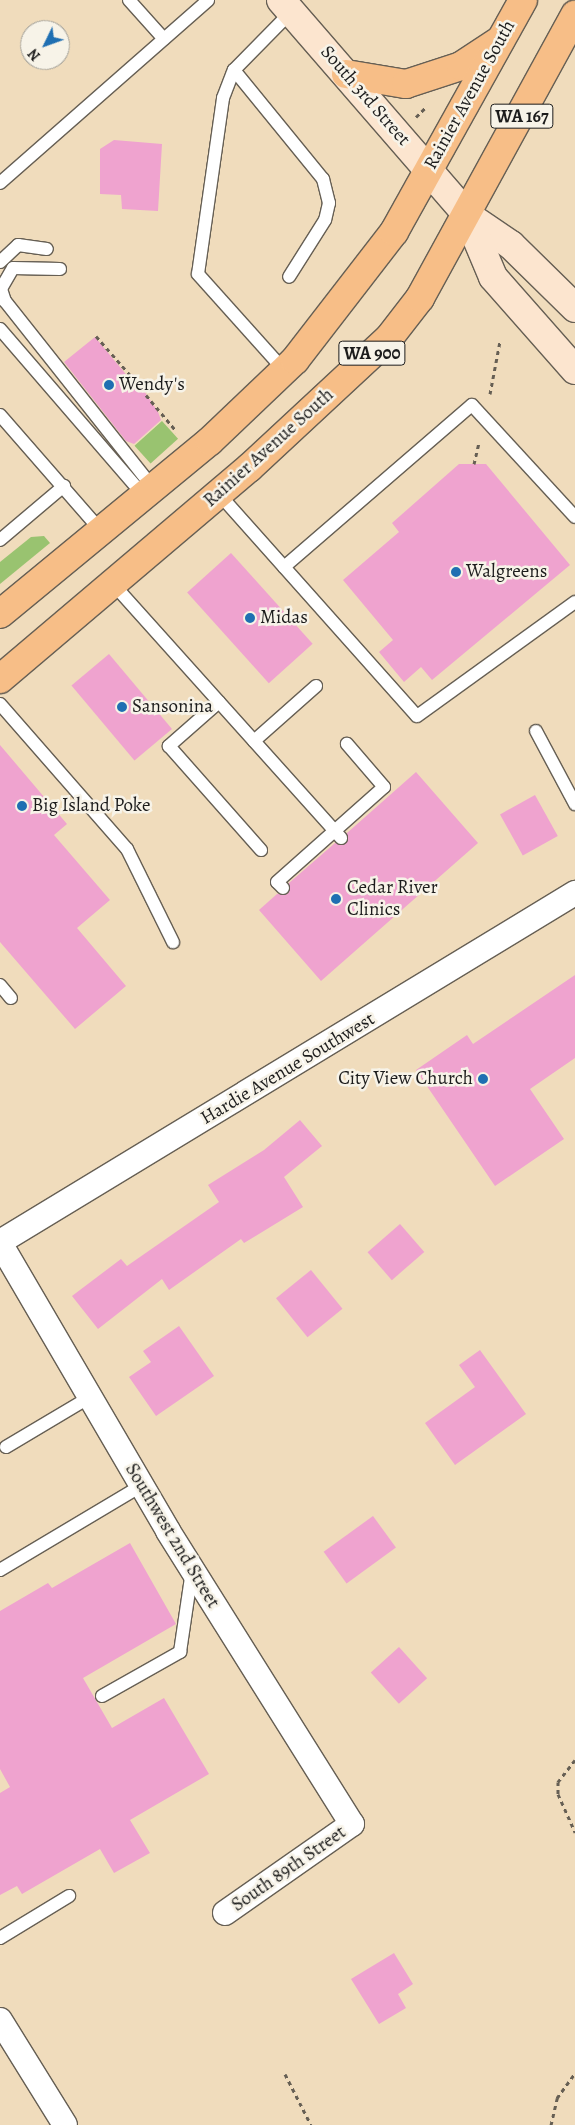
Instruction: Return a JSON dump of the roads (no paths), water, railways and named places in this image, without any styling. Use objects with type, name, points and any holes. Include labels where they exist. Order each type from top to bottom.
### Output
[{"type":"main road","name":"Rainier Avenue South","points":[[0,614],[102,532],[284,370],[334,313],[394,232],[504,38],[523,0]]},
{"type":"main road","name":"South 3rd Street","points":[[286,6],[467,215]]},
{"type":"main road","name":"Rainier Avenue South","points":[[0,679],[114,585],[219,494],[389,338],[420,298],[571,31]]},
{"type":"main road","points":[[346,74],[381,83],[426,80],[461,66],[504,38]]},
{"type":"main road","points":[[467,215],[511,246],[575,308]]},
{"type":"main road","points":[[467,215],[493,277],[575,370]]},
{"type":"street","name":"Hardie Avenue Southwest","points":[[0,1242],[575,893]]},
{"type":"street","name":"Southwest 2nd Street","points":[[0,1242],[192,1571],[352,1824]]},
{"type":"street","name":"South 89th Street","points":[[226,1913],[352,1824]]},
{"type":"street","points":[[0,2020],[65,2125]]},
{"type":"lane","points":[[129,0],[164,38]]},
{"type":"lane","points":[[0,183],[208,0]]},
{"type":"lane","points":[[284,370],[198,274],[222,98],[234,70],[286,6]]},
{"type":"lane","points":[[234,70],[323,179],[328,203],[325,220],[289,277]]},
{"type":"lane","points":[[0,262],[18,245],[47,249]]},
{"type":"lane","points":[[60,269],[13,268],[1,288],[5,301],[148,492]]},
{"type":"lane","points":[[0,329],[148,492]]},
{"type":"lane","points":[[284,567],[472,405],[575,517]]},
{"type":"lane","points":[[0,415],[64,486],[102,532]]},
{"type":"lane","points":[[0,540],[64,486]]},
{"type":"lane","points":[[219,494],[417,716],[575,602]]},
{"type":"lane","points":[[114,585],[338,834]]},
{"type":"lane","points":[[254,741],[316,686]]},
{"type":"lane","points":[[219,702],[169,746],[261,850]]},
{"type":"lane","points":[[0,704],[127,849],[174,942]]},
{"type":"lane","points":[[536,731],[575,804]]},
{"type":"lane","points":[[283,888],[277,882],[338,834],[387,791],[347,744]]},
{"type":"lane","points":[[0,986],[11,998]]},
{"type":"lane","points":[[6,1446],[90,1398]]},
{"type":"lane","points":[[0,1570],[141,1486]]},
{"type":"lane","points":[[102,1696],[180,1652],[192,1571]]},
{"type":"lane","points":[[0,1938],[69,1896]]},
{"type":"place","name":"Wendy's","points":[[109,385]]},
{"type":"place","name":"Walgreens","points":[[456,572]]},
{"type":"place","name":"Midas","points":[[250,618]]},
{"type":"place","name":"Sansonina","points":[[122,707]]},
{"type":"place","name":"Big Island Poke","points":[[22,806]]},
{"type":"place","name":"Cedar River Clinics","points":[[336,899]]},
{"type":"place","name":"City View Church","points":[[483,1079]]}]
